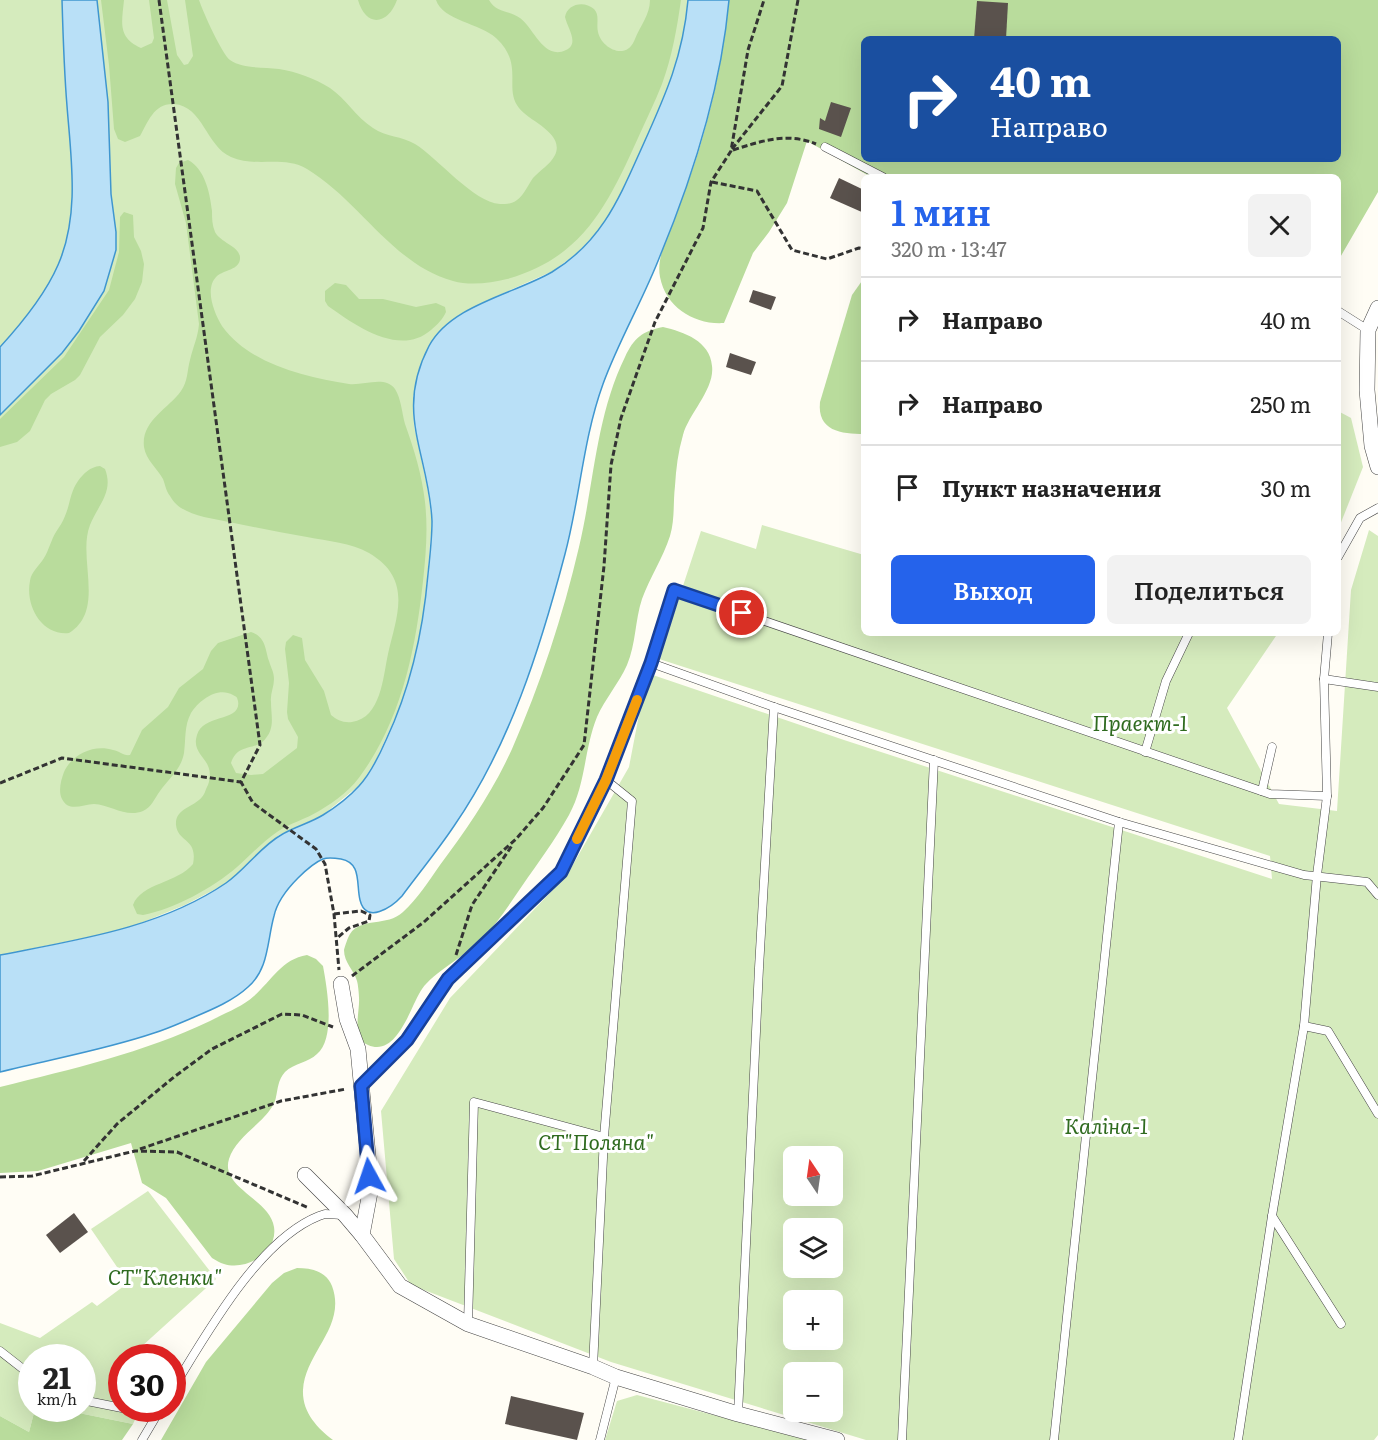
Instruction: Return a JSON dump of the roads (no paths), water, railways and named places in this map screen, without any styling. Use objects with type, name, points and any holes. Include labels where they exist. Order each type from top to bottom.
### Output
[{"type":"street","points":[[1378,308],[1368,330],[1367,390],[1372,446],[1378,467]]},
{"type":"street","points":[[341,984],[347,1018],[356,1039],[360,1059],[371,1187],[362,1235]]},
{"type":"street","points":[[306,1175],[362,1235],[400,1286],[468,1324],[616,1377],[738,1414],[837,1440]]},
{"type":"lane","points":[[825,147],[877,174]]},
{"type":"lane","points":[[1341,312],[1368,330]]},
{"type":"lane","points":[[1341,552],[1360,518],[1378,508]]},
{"type":"lane","points":[[361,1086],[407,1040],[448,979],[561,872],[606,780],[651,663],[674,590],[1270,794],[1326,796]]},
{"type":"lane","points":[[1145,752],[1166,681],[1188,636]]},
{"type":"lane","points":[[1238,1440],[1304,1026],[1326,796],[1324,679],[1328,636]]},
{"type":"lane","points":[[651,663],[774,707],[1119,822],[1304,875],[1367,882],[1378,895]]},
{"type":"lane","points":[[1324,679],[1378,687]]},
{"type":"lane","points":[[738,1414],[759,956],[774,707]]},
{"type":"lane","points":[[1262,791],[1272,747]]},
{"type":"lane","points":[[902,1440],[934,760]]},
{"type":"lane","points":[[593,1367],[604,1137],[632,801],[606,780]]},
{"type":"lane","points":[[1054,1440],[1119,822]]},
{"type":"lane","points":[[1304,1026],[1328,1030],[1378,1114]]},
{"type":"lane","points":[[468,1324],[474,1102],[604,1137]]},
{"type":"lane","points":[[186,1368],[243,1280],[288,1234],[325,1214],[345,1215]]},
{"type":"lane","points":[[1272,1216],[1341,1324]]},
{"type":"lane","points":[[0,1352],[18,1366]]},
{"type":"lane","points":[[600,1440],[616,1377]]},
{"type":"lane","points":[[142,1440],[153,1422]]},
{"type":"water","points":[[62,0],[97,0],[108,102],[111,194],[116,250],[104,291],[79,331],[62,353],[0,415],[0,347],[47,287],[65,246],[72,206],[72,166]]},
{"type":"water","points":[[688,0],[729,0],[713,98],[684,194],[653,272],[609,368],[596,405],[565,554],[534,660],[507,729],[474,795],[435,853],[402,896],[380,912],[373,913],[363,907],[357,875],[348,861],[327,858],[309,867],[290,887],[277,906],[260,972],[248,987],[229,1001],[173,1026],[135,1039],[0,1072],[0,955],[117,930],[174,911],[226,883],[273,840],[318,818],[337,805],[359,786],[371,770],[395,720],[409,679],[426,596],[432,521],[430,497],[414,413],[414,392],[419,370],[429,346],[452,320],[484,302],[552,272],[570,260],[597,232],[618,199],[666,91],[678,57]]},
{"type":"park label","name":"Праект-1","points":[[1140,721]]},
{"type":"park label","name":"Каліна-1","points":[[1106,1124]]},
{"type":"park label","name":"СТ\"Поляна\"","points":[[596,1140]]},
{"type":"park label","name":"СТ\"Кленки\"","points":[[165,1275]]}]
